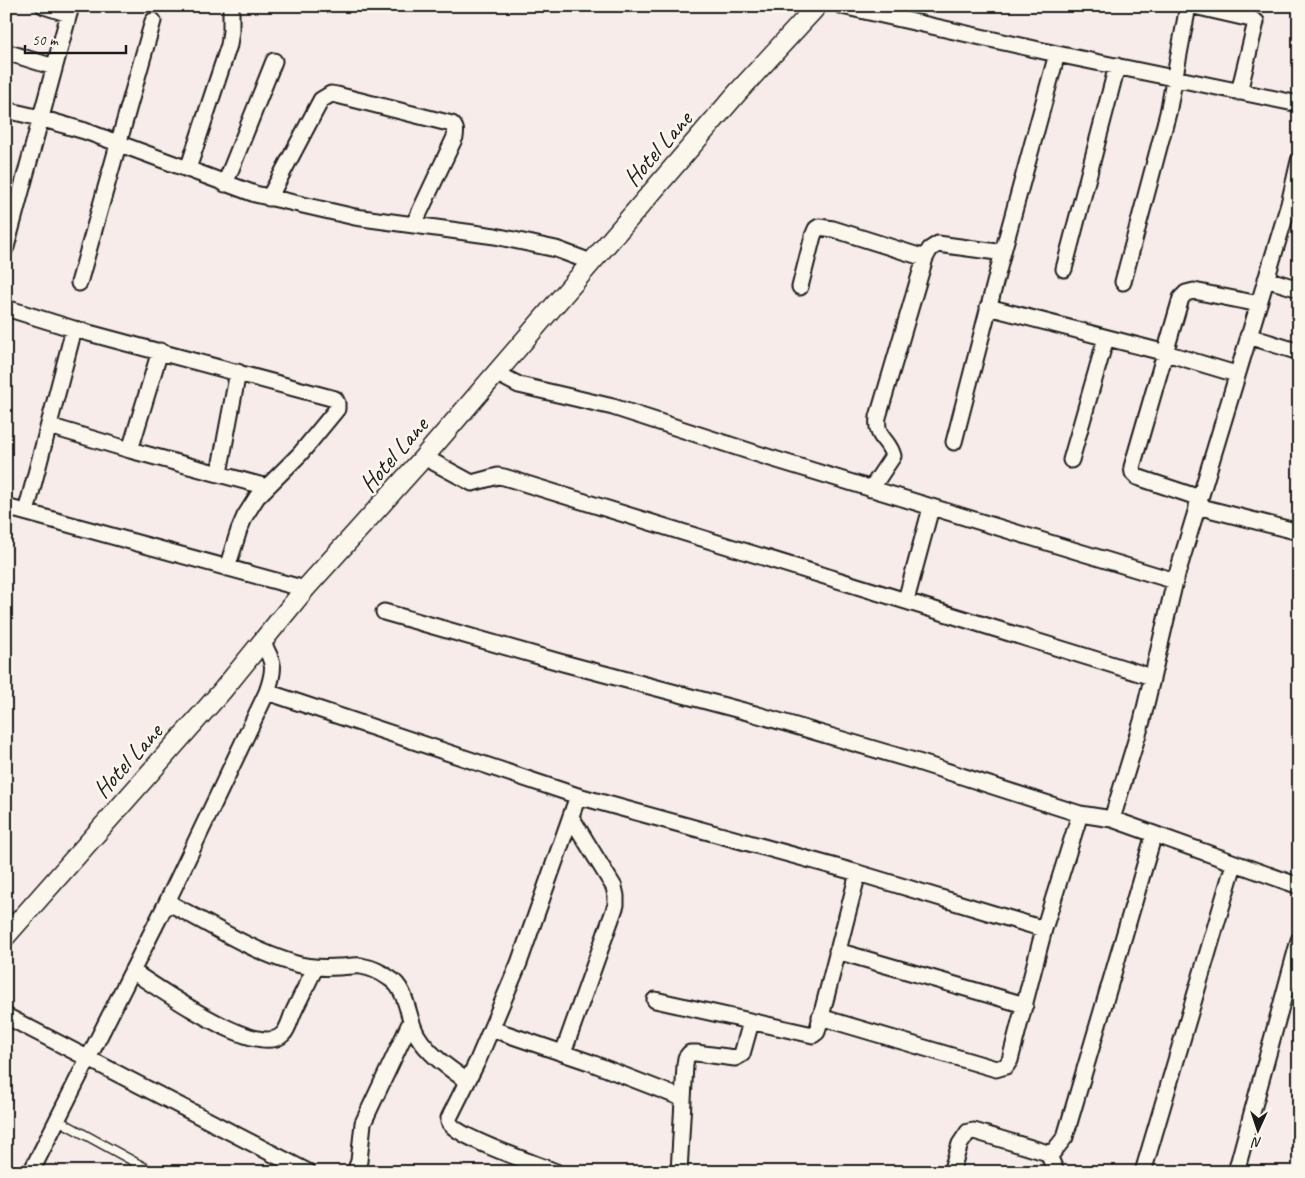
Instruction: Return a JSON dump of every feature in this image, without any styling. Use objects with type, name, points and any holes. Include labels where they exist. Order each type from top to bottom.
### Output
[{"type":"street","points":[[6,248],[70,10],[44,6]]},
{"type":"street","points":[[188,169],[227,54],[232,31],[231,6]]},
{"type":"street","name":"Hotel Lane","points":[[6,936],[222,692],[266,650],[305,589],[424,457],[505,378],[591,262],[744,85],[817,6]]},
{"type":"street","points":[[1122,282],[1168,113],[1188,6]]},
{"type":"street","points":[[1194,6],[1251,19],[1256,22],[1239,92]]},
{"type":"street","points":[[844,7],[1057,54],[1299,104]]},
{"type":"street","points":[[79,283],[153,21]]},
{"type":"street","points":[[6,52],[54,67]]},
{"type":"street","points":[[954,442],[988,307],[1057,54]]},
{"type":"street","points":[[226,184],[274,61]]},
{"type":"street","points":[[1064,270],[1117,66]]},
{"type":"street","points":[[269,198],[321,100],[331,94],[337,95],[452,124],[455,127],[455,137],[414,224]]},
{"type":"street","points":[[6,110],[40,118],[118,143],[226,184],[269,198],[355,217],[495,236],[556,249],[591,262]]},
{"type":"street","points":[[1112,819],[1132,756],[1175,581],[1266,279],[1299,161]]},
{"type":"street","points":[[800,287],[813,236],[819,227],[833,229],[925,258]]},
{"type":"street","points":[[871,489],[893,456],[892,451],[879,433],[877,426],[878,417],[925,258],[930,249],[938,244],[997,252],[1004,248]]},
{"type":"street","points":[[1266,279],[1299,289]]},
{"type":"street","points":[[1258,304],[1194,291],[1186,293],[1181,298],[1132,467],[1133,473],[1137,477],[1198,502],[1299,532]]},
{"type":"street","points":[[988,307],[1166,353],[1236,374]]},
{"type":"street","points":[[6,308],[74,329],[335,399],[338,403],[337,409],[300,454],[257,497],[245,516],[227,568]]},
{"type":"street","points":[[26,512],[74,329]]},
{"type":"street","points":[[1248,336],[1299,352]]},
{"type":"street","points":[[1071,460],[1106,338]]},
{"type":"street","points":[[130,450],[160,351]]},
{"type":"street","points":[[218,473],[238,372]]},
{"type":"street","points":[[505,378],[613,407],[931,508],[1175,581]]},
{"type":"street","points":[[49,426],[267,487]]},
{"type":"street","points":[[424,457],[472,483],[498,476],[504,477],[1152,677]]},
{"type":"street","points":[[6,507],[305,589]]},
{"type":"street","points":[[906,600],[931,508]]},
{"type":"street","points":[[384,612],[562,663],[755,714],[918,762],[1080,814],[1112,819],[1299,886]]},
{"type":"street","points":[[31,1172],[167,902],[267,692],[273,667],[266,650]]},
{"type":"street","points":[[267,692],[578,796],[858,873],[1044,929]]},
{"type":"street","points":[[556,1172],[493,1147],[451,1127],[449,1122],[450,1113],[492,1028],[519,963],[578,796]]},
{"type":"street","points":[[820,1017],[996,1069],[1006,1066],[1010,1060],[1044,929],[1080,814]]},
{"type":"street","points":[[563,1053],[616,905],[614,887],[571,817]]},
{"type":"street","points":[[951,1172],[960,1144],[968,1132],[974,1131],[1048,1152],[1054,1151],[1065,1137],[1154,834]]},
{"type":"street","points":[[1143,1172],[1234,864]]},
{"type":"street","points":[[654,1000],[813,1035],[816,1032],[858,873]]},
{"type":"street","points":[[167,902],[260,951],[294,964],[315,968],[360,966],[376,970],[392,979],[399,988],[416,1035],[427,1050],[467,1081]]},
{"type":"street","points":[[1236,1172],[1299,940]]},
{"type":"street","points":[[837,951],[1025,1006]]},
{"type":"street","points":[[132,971],[200,1015],[227,1029],[271,1040],[283,1034],[315,968]]},
{"type":"street","points":[[6,1016],[308,1172]]},
{"type":"street","points":[[355,1172],[362,1123],[411,1021]]},
{"type":"street","points":[[679,1172],[684,1065],[686,1058],[690,1054],[696,1053],[739,1057],[742,1054],[751,1022]]},
{"type":"street","points":[[492,1028],[682,1098]]},
{"type":"street","points":[[1048,1152],[1056,1172]]},
{"type":"lane","points":[[58,1120],[153,1172]]}]
